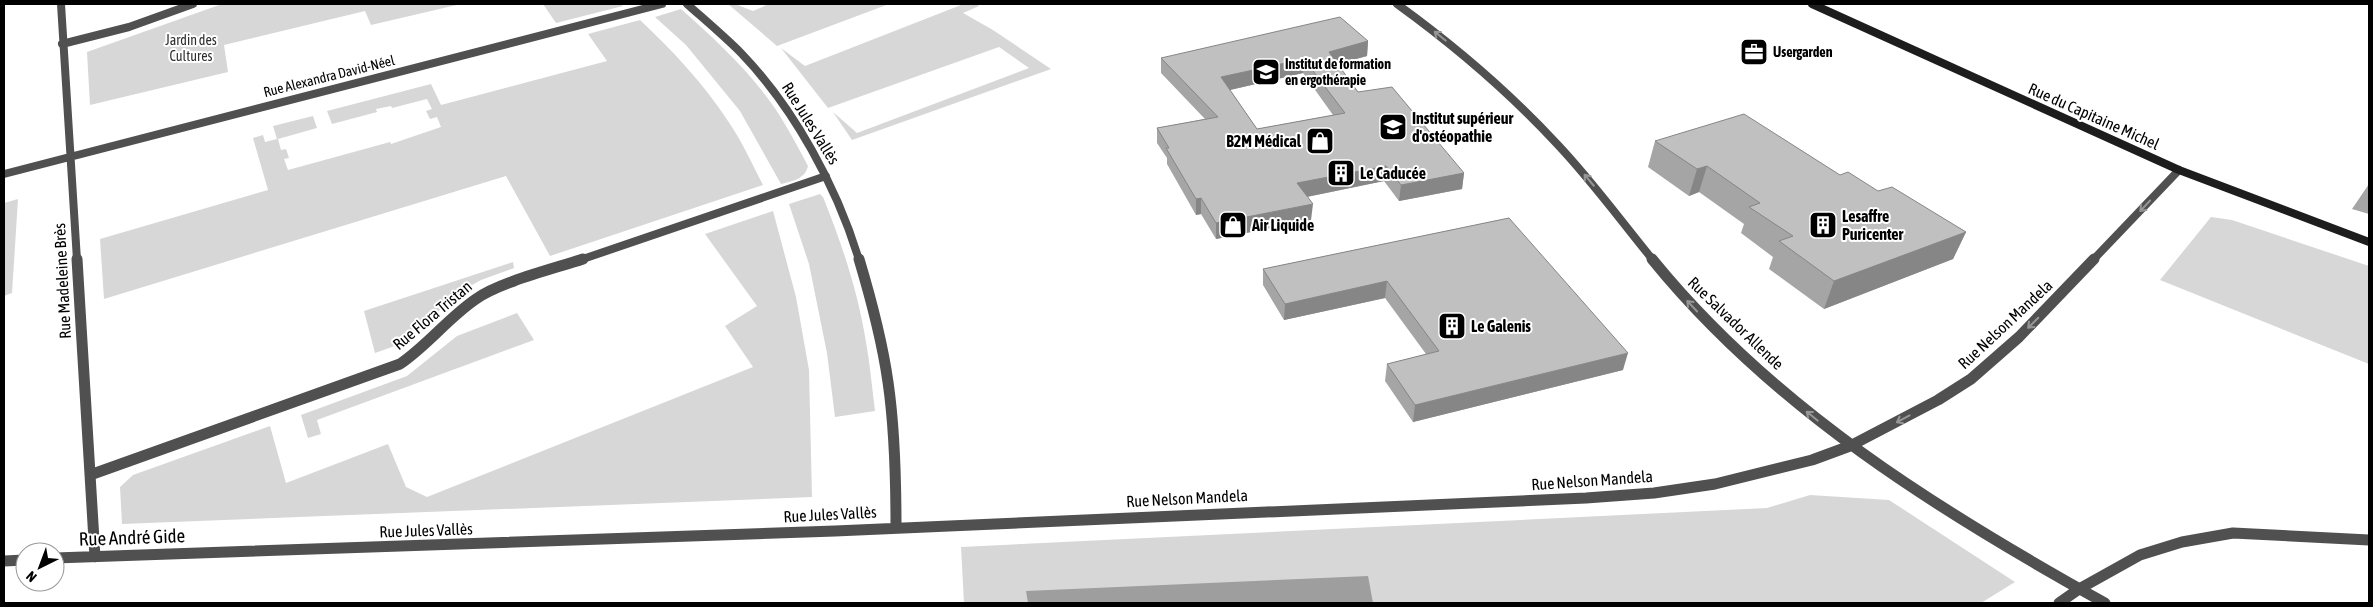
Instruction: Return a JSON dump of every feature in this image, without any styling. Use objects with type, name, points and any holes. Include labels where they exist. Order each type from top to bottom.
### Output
[{"type":"main road","name":"Rue du Capitaine Michel","points":[[1812,4],[2179,170],[2369,242]]},
{"type":"street","name":"Rue Madeleine Brès","points":[[61,4],[94,557]]},
{"type":"street","points":[[62,44],[129,27],[193,4]]},
{"type":"street","name":"Rue Alexandra David-Néel","points":[[4,174],[662,4]]},
{"type":"street","name":"Rue Jules Vallès","points":[[211,554],[896,527],[898,489],[893,424],[884,354],[870,292],[845,220],[812,148],[767,83],[719,31],[686,4]]},
{"type":"street","name":"Rue Salvador Allende","points":[[1397,4],[1459,52],[1527,114],[1577,166],[1667,278],[1695,308],[1779,388],[1850,446],[1967,522],[2105,603]]},
{"type":"street","name":"Rue Nelson Mandela","points":[[896,527],[1654,493],[1715,484],[1812,460],[1850,446],[1938,400],[1971,379],[1991,363],[2071,284],[2179,170]]},
{"type":"street","name":"Rue Flora Tristan","points":[[90,475],[400,364],[423,348],[466,305],[489,291],[826,176]]},
{"type":"street","points":[[2059,603],[2079,589],[2140,555],[2182,542],[2232,533],[2369,540]]},
{"type":"street","name":"Rue André Gide","points":[[65,558],[211,554]]},
{"type":"green space","name":"Jardin des Cultures","points":[[222,4],[461,4],[371,25],[365,11],[224,45],[228,72],[90,105],[87,52]]},
{"type":"green space","points":[[543,4],[620,4],[623,6],[556,23]]},
{"type":"green space","points":[[728,4],[735,4],[753,11],[769,4],[889,4],[777,46]]},
{"type":"green space","points":[[959,4],[976,4],[979,6],[963,13],[993,30],[1051,69],[852,140],[833,112],[857,133],[1029,68],[999,47],[828,108],[781,48],[805,66],[961,5]]},
{"type":"green space","points":[[681,9],[734,59],[770,101],[808,166],[801,177],[781,184],[740,111],[686,45],[655,17]]},
{"type":"green space","points":[[640,20],[687,68],[718,107],[738,136],[763,185],[550,256],[506,176],[104,299],[100,239],[268,190],[253,138],[263,135],[265,142],[277,139],[273,126],[313,116],[317,128],[278,139],[281,150],[286,149],[289,158],[284,159],[288,170],[390,142],[391,144],[441,127],[437,117],[430,119],[426,111],[432,109],[427,99],[392,108],[391,106],[376,109],[377,112],[332,124],[327,111],[431,84],[441,105],[607,61],[588,34]]},
{"type":"green space","points":[[820,194],[823,197],[837,232],[859,305],[875,411],[835,417],[827,353],[809,264],[789,204]]},
{"type":"green space","points":[[18,199],[12,293],[4,296],[4,203]]},
{"type":"green space","points":[[773,211],[796,297],[809,370],[812,497],[122,524],[120,487],[133,475],[270,426],[286,483],[388,444],[406,487],[427,497],[753,367],[725,326],[757,306],[705,234]]},
{"type":"green space","points":[[2211,217],[2232,220],[2369,266],[2369,364],[2160,280]]},
{"type":"green space","points":[[513,262],[514,268],[481,280],[458,293],[406,342],[375,353],[364,311]]},
{"type":"green space","points":[[517,313],[534,340],[317,420],[321,434],[308,438],[301,415],[407,376],[457,336]]},
{"type":"green space","points":[[1810,495],[1889,500],[2015,582],[1981,603],[964,603],[961,547],[1767,508]]},
{"type":"shaded area","points":[[1368,576],[1373,603],[1028,603],[1026,591]]},
{"type":"building","points":[[1340,17],[1368,41],[1329,52],[1358,92],[1392,87],[1464,173],[1401,185],[1386,166],[1297,183],[1313,204],[1216,223],[1201,198],[1196,199],[1166,148],[1169,148],[1157,128],[1218,117],[1161,58]],"holes":[[[1304,59],[1345,113],[1257,129],[1221,77]]]},
{"type":"building","points":[[1744,114],[1840,175],[1848,172],[1878,191],[1892,187],[1966,232],[1834,281],[1779,241],[1793,236],[1749,207],[1760,203],[1707,166],[1697,169],[1655,141]]},
{"type":"building","name":"Le Galenis","points":[[1509,218],[1628,353],[1415,405],[1387,364],[1439,351],[1387,281],[1285,304],[1263,269]]},
{"type":"place","name":"Usergarden","points":[[1754,52]]},
{"type":"place","name":"Institut de formation en ergothérapie","points":[[1266,72]]},
{"type":"place","name":"Institut supérieur d'ostéopathie","points":[[1393,127]]},
{"type":"place","name":"B2M Médical","points":[[1320,141]]},
{"type":"place","name":"Le Caducée","points":[[1341,173]]},
{"type":"place","name":"Air Liquide","points":[[1233,225]]},
{"type":"place","name":"Lesaffre Puricenter","points":[[1823,225]]},
{"type":"place","name":"Le Galenis","points":[[1452,326]]}]
